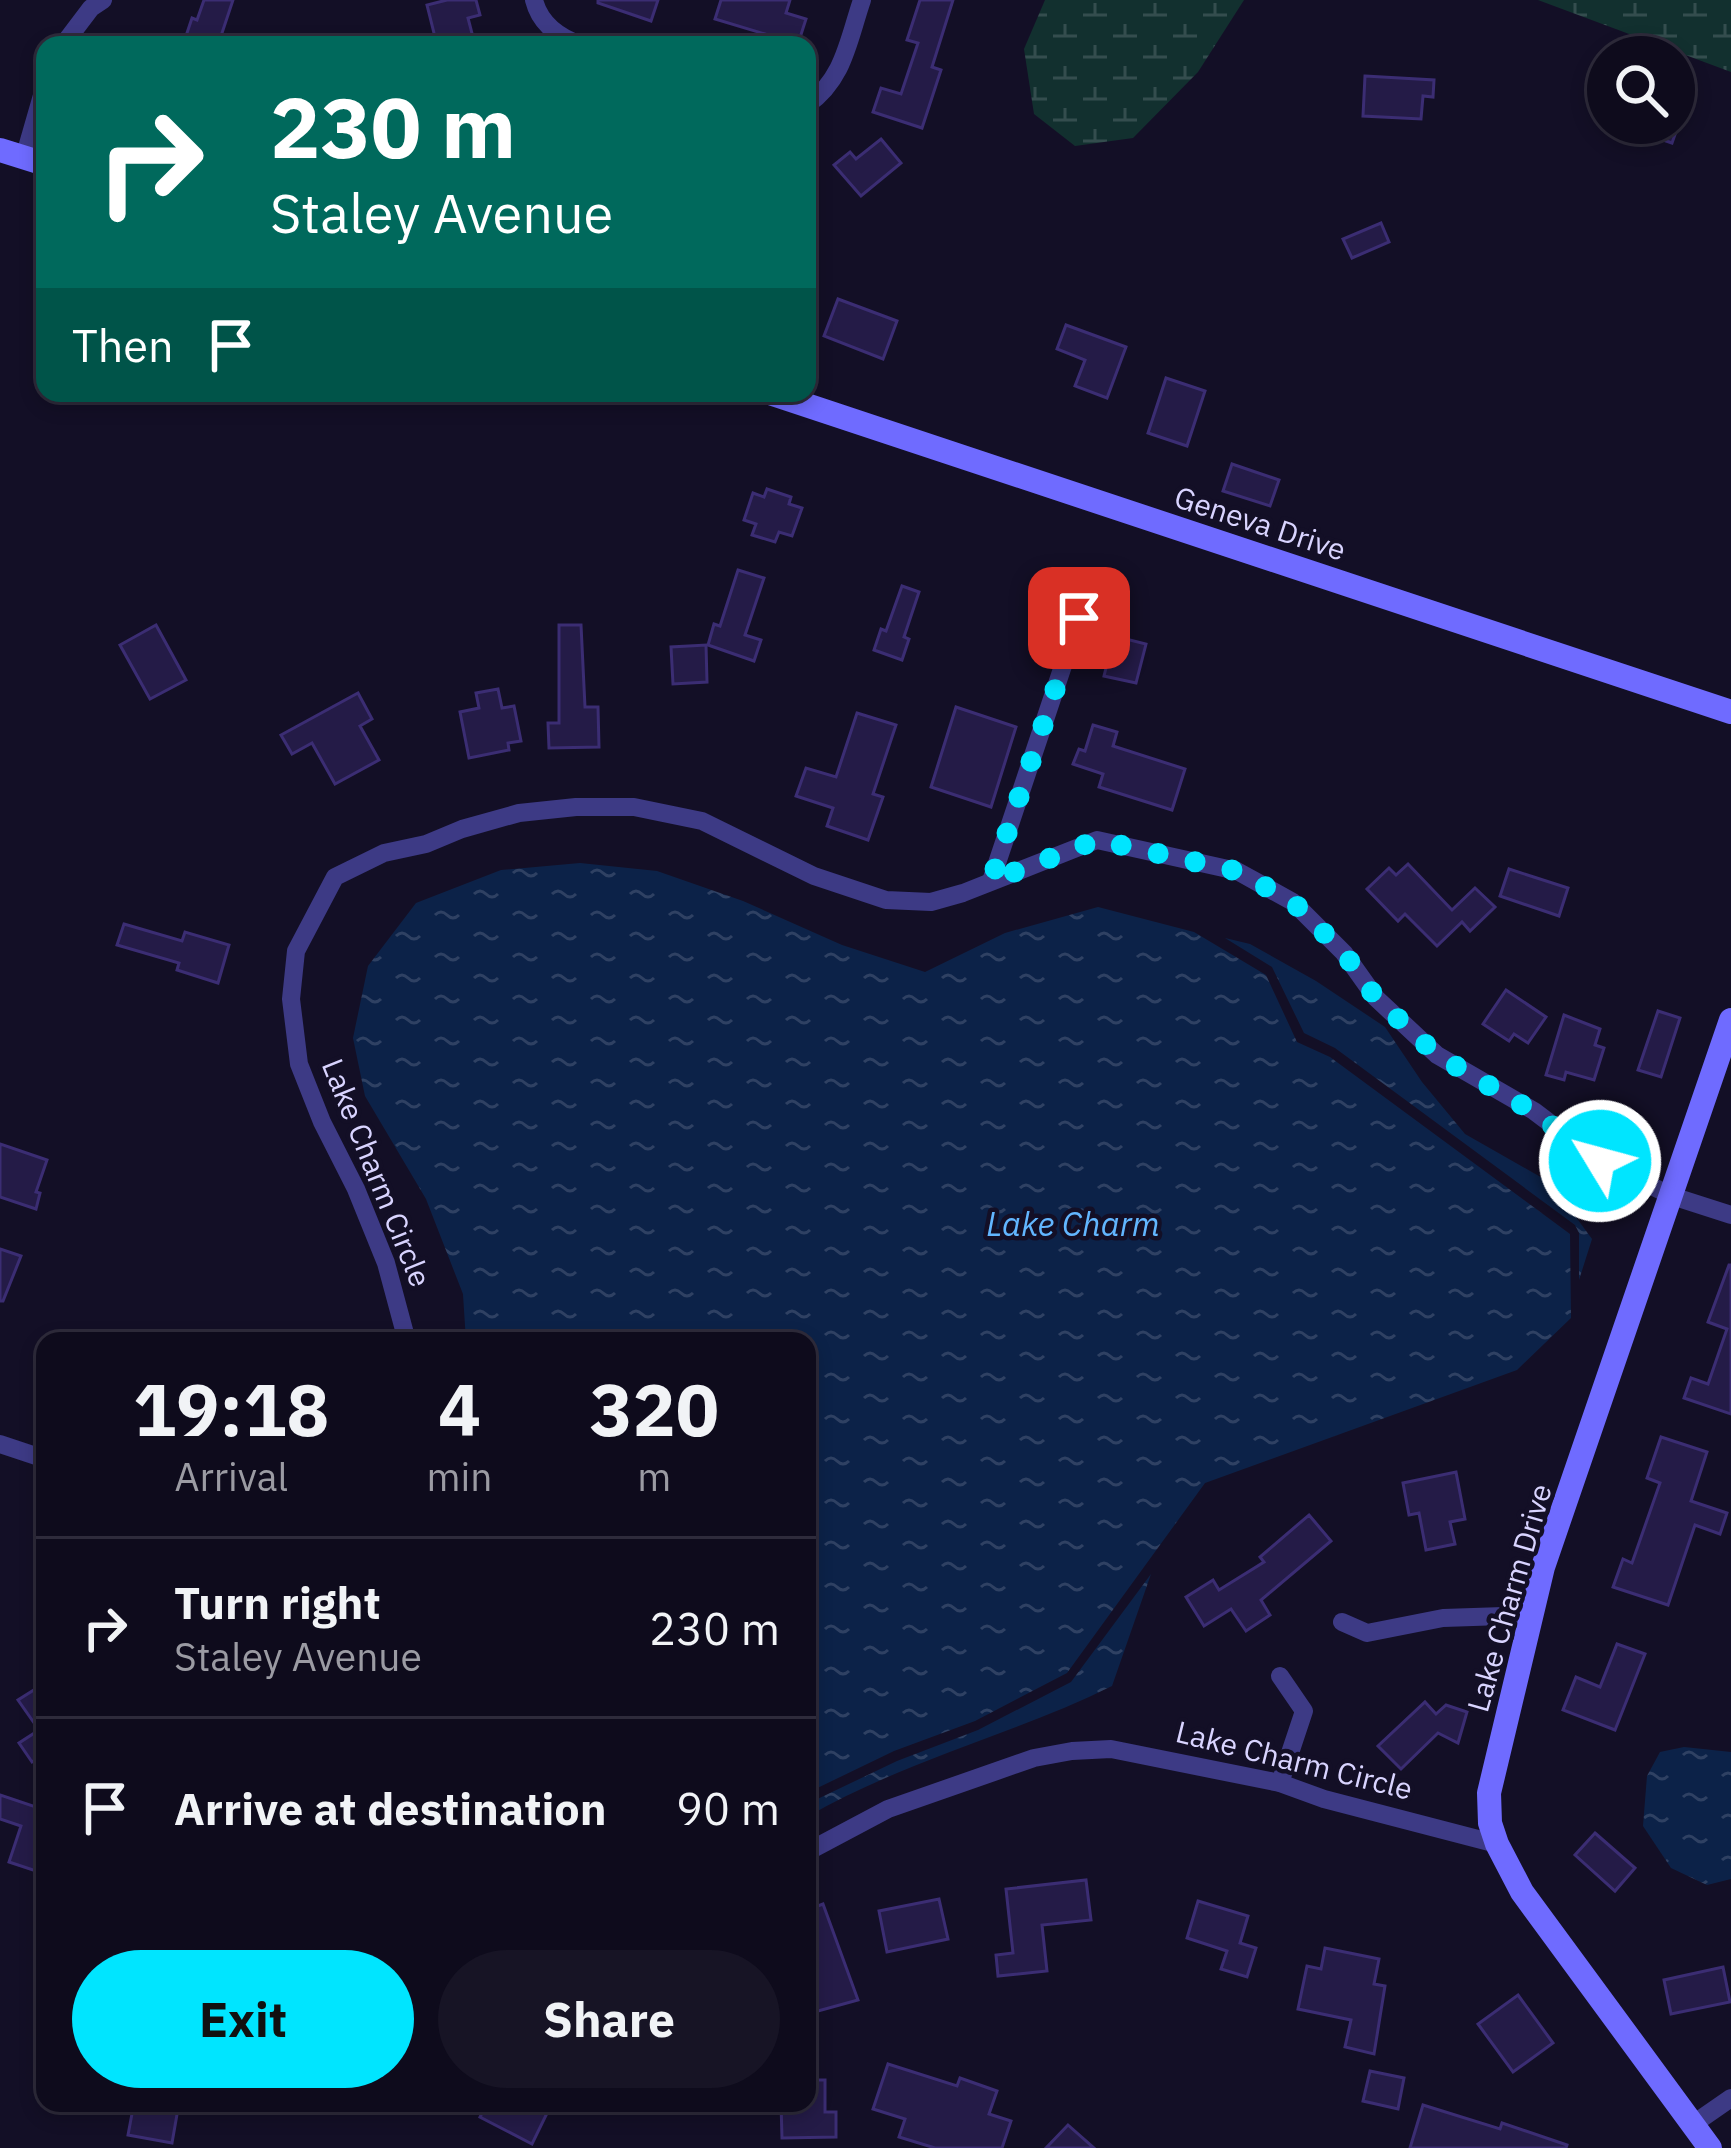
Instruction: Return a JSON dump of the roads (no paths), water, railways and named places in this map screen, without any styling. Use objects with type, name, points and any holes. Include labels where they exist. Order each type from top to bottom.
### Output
[{"type":"street","points":[[70,36],[91,8],[104,0]]},
{"type":"street","points":[[534,0],[546,25],[562,36]]},
{"type":"street","points":[[816,98],[839,69],[862,0]]},
{"type":"street","points":[[23,157],[36,114]]},
{"type":"street","name":"Geneva Drive","points":[[797,402],[1731,712]]},
{"type":"street","points":[[991,881],[1079,618]]},
{"type":"street","name":"Lake Charm Circle","points":[[405,1332],[386,1263],[298,1064],[291,999],[296,950],[334,877],[384,853],[426,844],[462,829],[519,814],[576,807],[634,807],[703,821],[814,876],[886,900],[932,902],[1097,840],[1237,871],[1293,902],[1344,953],[1376,998],[1437,1055],[1534,1112],[1600,1161],[1672,1196],[1731,1215]]},
{"type":"street","name":"Lake Charm Drive","points":[[1710,2148],[1522,1892],[1497,1844],[1489,1793],[1543,1567],[1731,1020]]},
{"type":"street","points":[[0,1444],[36,1456]]},
{"type":"street","points":[[1342,1622],[1367,1633],[1443,1618],[1531,1615]]},
{"type":"street","points":[[1280,1676],[1304,1711],[1280,1783]]},
{"type":"street","name":"Lake Charm Circle","points":[[816,1847],[888,1810],[1034,1758],[1112,1749],[1280,1783],[1497,1844]]},
{"type":"street","points":[[1692,2125],[1731,2098]]},
{"type":"water","name":"Lake Charm","points":[[580,863],[657,871],[743,901],[842,945],[925,972],[1005,933],[1098,907],[1194,932],[1266,975],[1297,1042],[1330,1057],[1570,1234],[1571,1318],[1517,1370],[1205,1483],[1067,1673],[975,1721],[894,1751],[816,1789],[816,1332],[465,1332],[463,1294],[426,1199],[365,1096],[353,1038],[368,966],[416,903],[501,870]]},
{"type":"water","points":[[1225,938],[1250,944],[1385,1027],[1465,1134],[1551,1183],[1592,1239],[1579,1280],[1575,1225],[1335,1048],[1304,1033],[1272,967]]},
{"type":"water","points":[[1151,1574],[1112,1686],[881,1780],[816,1812],[816,1800],[978,1730],[1071,1682]]},
{"type":"water","points":[[1684,1747],[1731,1752],[1731,1879],[1707,1885],[1671,1868],[1643,1826],[1647,1776],[1660,1752]]}]
